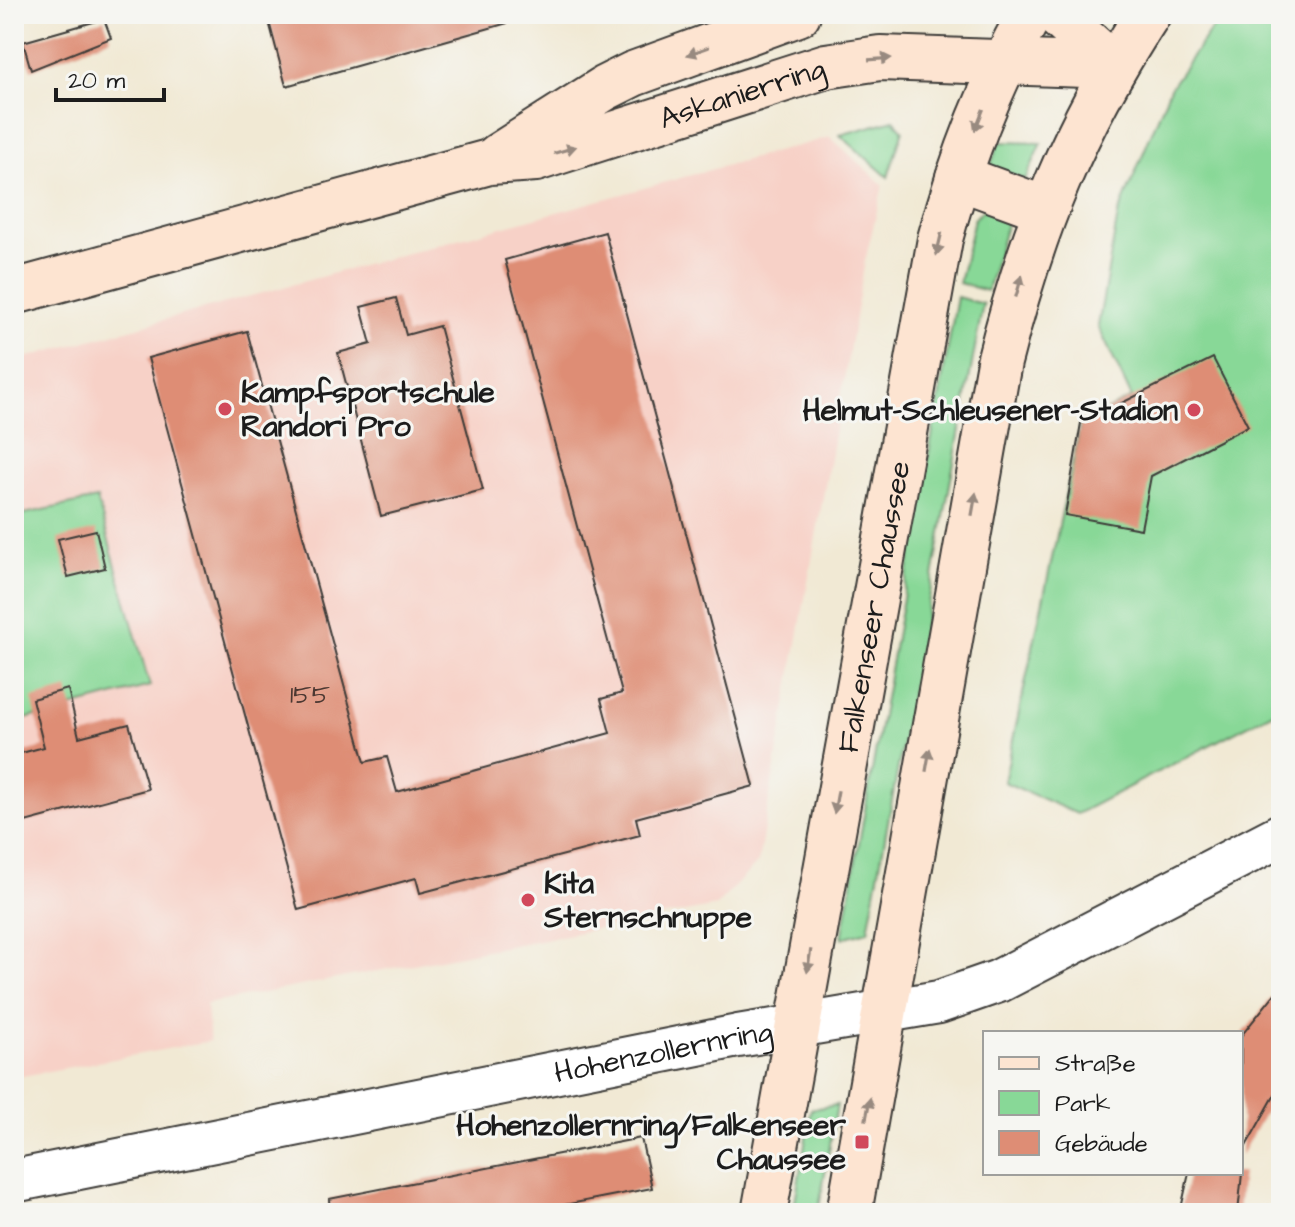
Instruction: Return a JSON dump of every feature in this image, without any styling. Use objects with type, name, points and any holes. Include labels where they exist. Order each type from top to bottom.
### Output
[{"type":"main road","name":"Askanierring","points":[[489,162],[540,127],[633,74],[798,14]]},
{"type":"main road","name":"Falkenseer Chaussee","points":[[764,1213],[940,239],[958,177],[1002,63],[1030,14]]},
{"type":"main road","points":[[1056,14],[1114,66]]},
{"type":"main road","points":[[849,1213],[999,362],[1017,289],[1077,131],[1148,14]]},
{"type":"main road","name":"Askanierring","points":[[14,292],[489,162],[536,159],[826,66],[880,58],[1114,66]]},
{"type":"main road","points":[[958,177],[1045,209]]},
{"type":"street","name":"Hohenzollernring","points":[[14,1181],[797,1026],[939,1002],[999,981],[1281,835]]},
{"type":"shaded area","points":[[830,137],[883,185],[865,261],[758,862],[716,906],[206,1004],[210,1041],[17,1077],[14,722],[149,687],[97,499],[14,516],[14,361]]},
{"type":"green space","name":"Helmut-Schleusener-Stadion","points":[[1222,14],[1281,14],[1281,708],[1077,814],[1004,782],[1081,423],[1132,398],[1098,326],[1118,215],[1170,88]]},
{"type":"green space","points":[[894,120],[903,130],[888,177],[840,135]]},
{"type":"green space","points":[[999,142],[1042,143],[1025,180],[990,167]]},
{"type":"green space","points":[[985,208],[1007,222],[987,291],[959,283],[974,219]]},
{"type":"green space","points":[[957,297],[983,304],[868,931],[842,938]]},
{"type":"green space","points":[[97,499],[150,686],[14,722],[14,516]]},
{"type":"green space","points":[[837,1105],[818,1213],[793,1213],[811,1109]]},
{"type":"building","points":[[267,14],[510,14],[511,22],[286,86]]},
{"type":"building","points":[[104,19],[111,38],[31,70],[23,42]]},
{"type":"building","points":[[605,232],[754,786],[636,818],[640,835],[420,893],[416,878],[298,910],[148,358],[247,331],[365,762],[387,757],[397,792],[610,733],[601,699],[622,693],[505,260]]},
{"type":"building","points":[[396,298],[406,335],[439,326],[483,490],[381,516],[338,353],[371,344],[361,307]]},
{"type":"building","points":[[1213,358],[1248,426],[1151,476],[1141,529],[1065,515],[1081,423]]},
{"type":"building","points":[[96,530],[105,568],[68,577],[58,539]]},
{"type":"building","points":[[68,689],[79,737],[129,724],[148,789],[14,825],[14,755],[44,747],[32,699]]},
{"type":"building","points":[[1281,986],[1281,1084],[1243,1151],[1243,1034]]},
{"type":"building","points":[[641,1138],[652,1188],[523,1213],[330,1213],[329,1199]]},
{"type":"building","points":[[1189,1175],[1242,1175],[1238,1213],[1180,1213]]},
{"type":"place","name":"Kampfsportschule Randori Pro","points":[[225,409]]},
{"type":"place","name":"Helmut-Schleusener-Stadion","points":[[1194,410]]},
{"type":"place","name":"Kita Sternschnuppe","points":[[528,900]]},
{"type":"place","name":"Hohenzollernring/Falkenseer Chaussee","points":[[862,1142]]}]
